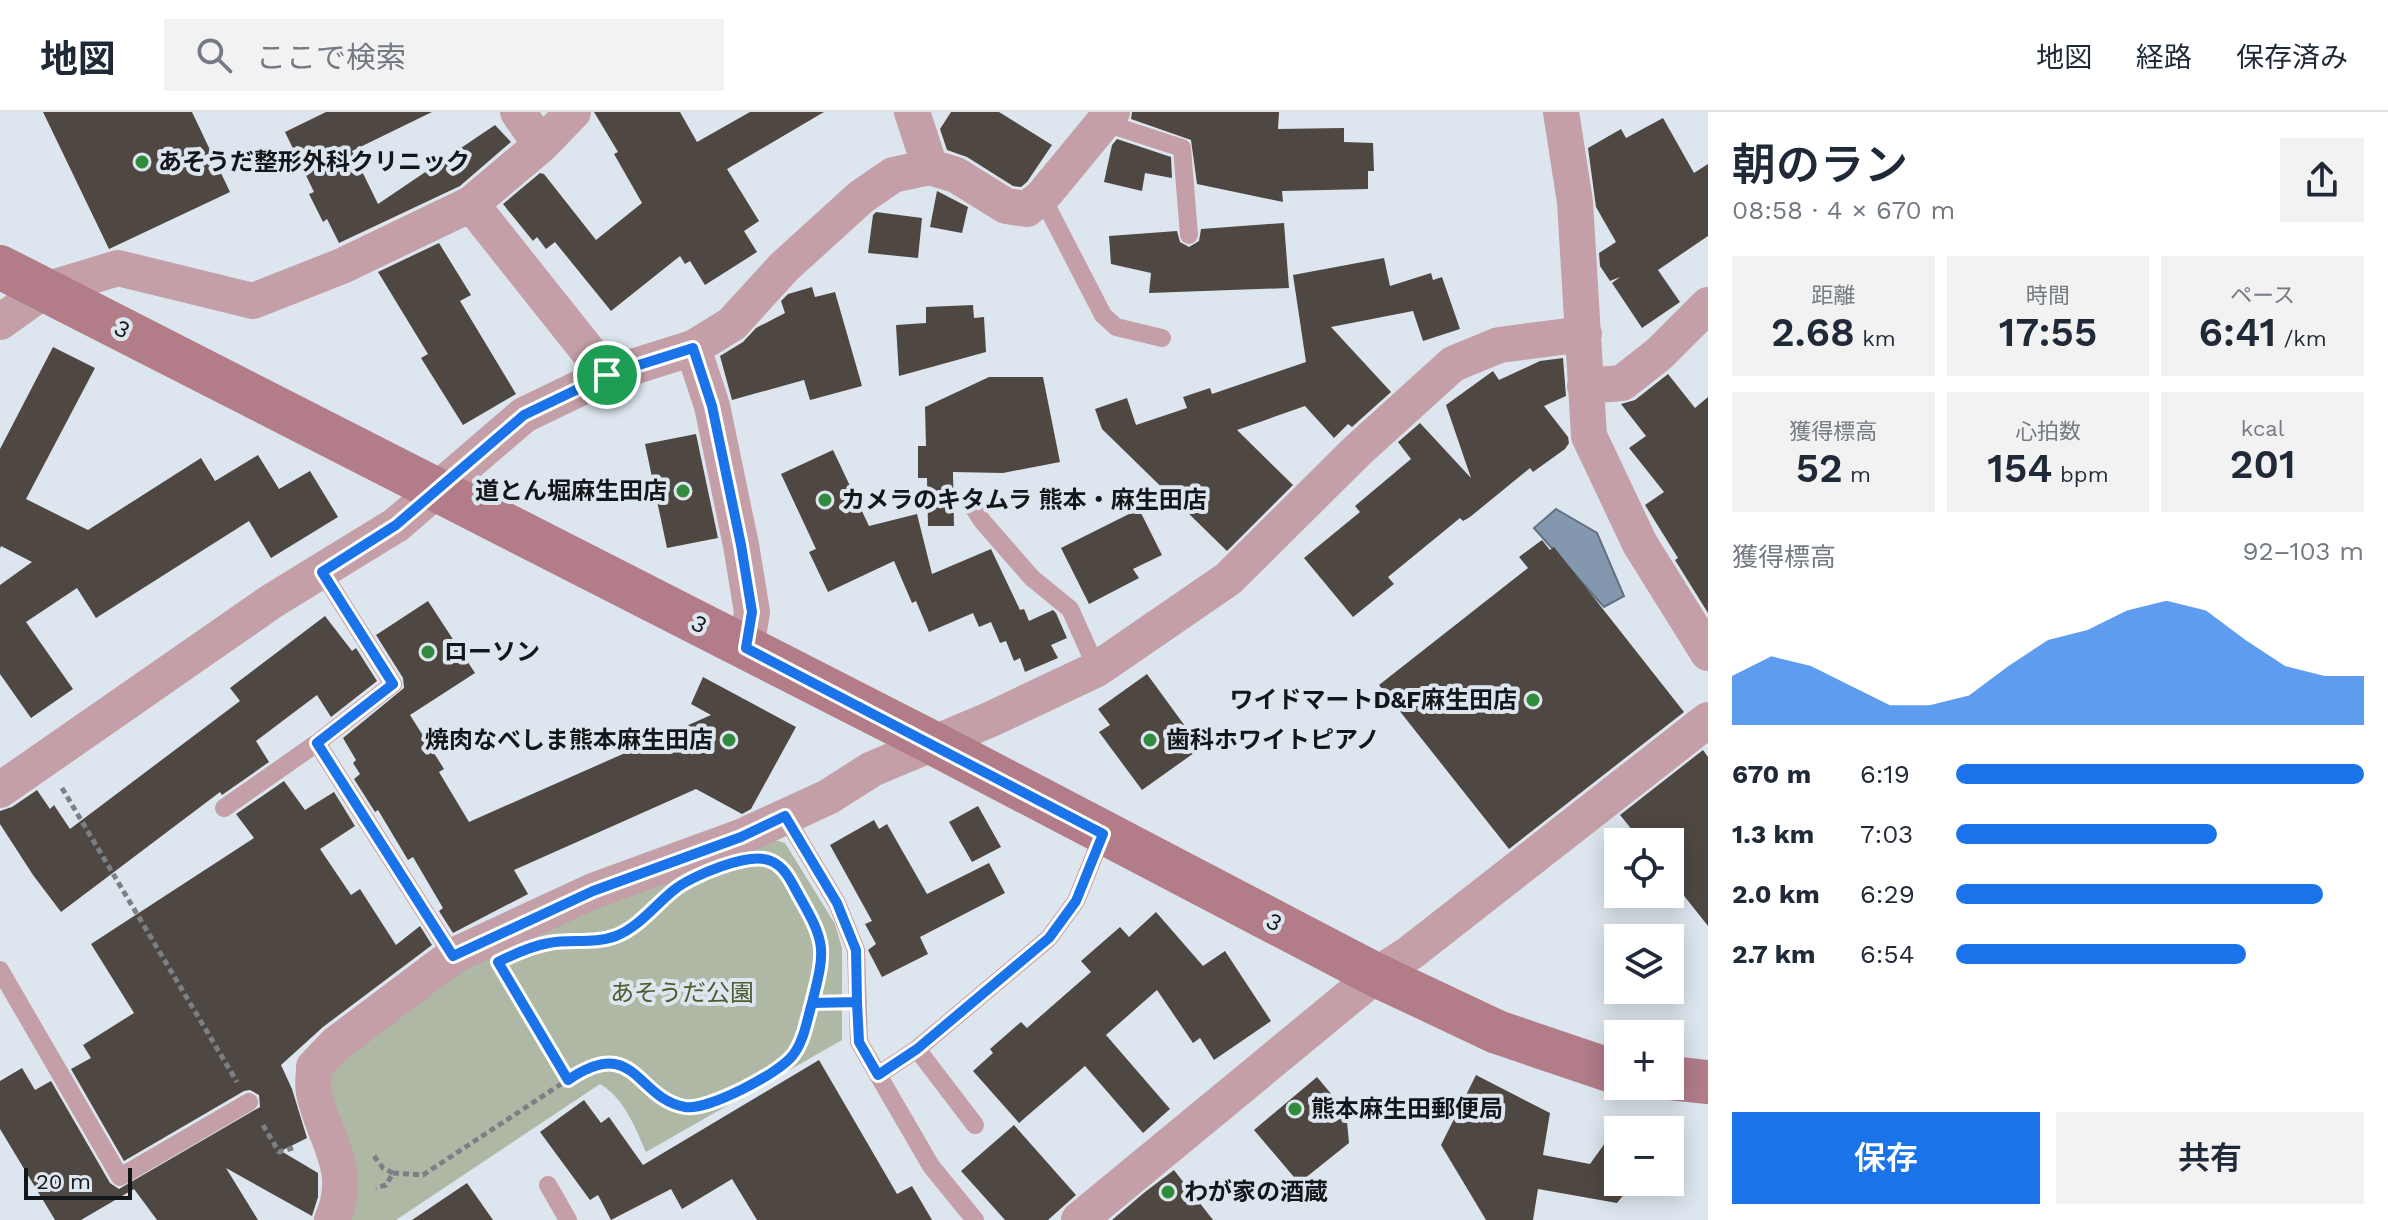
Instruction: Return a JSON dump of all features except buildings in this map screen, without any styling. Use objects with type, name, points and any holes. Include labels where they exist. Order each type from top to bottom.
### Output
[{"type":"street","points":[[518,112],[541,145]]},
{"type":"street","points":[[0,322],[45,290],[118,268],[253,301],[342,266],[471,204],[541,145],[573,112]]},
{"type":"street","points":[[912,112],[930,167]]},
{"type":"street","points":[[1561,112],[1575,202],[1589,436],[1640,544],[1708,653]]},
{"type":"street","points":[[0,790],[272,601],[396,525],[524,415],[607,375],[693,348],[732,324],[784,267],[861,197],[893,175],[930,167],[956,175],[1006,206],[1027,209],[1042,197],[1108,118]]},
{"type":"street","points":[[471,204],[607,375]]},
{"type":"street","name":"3","points":[[0,267],[931,742],[1376,975],[1497,1032],[1604,1068]]},
{"type":"street","points":[[1585,386],[1622,383],[1659,354],[1708,305]]},
{"type":"street","points":[[332,1220],[341,1178],[332,1137],[314,1092],[314,1067],[336,1044],[453,956],[593,891],[741,837],[828,797],[872,769],[989,720],[1097,669],[1228,579],[1357,451],[1453,364],[1499,345],[1584,334]]},
{"type":"street","points":[[693,348],[712,406],[741,545],[752,612],[746,648]]},
{"type":"street","points":[[1079,1220],[1376,975],[1410,953],[1708,720]]},
{"type":"street","points":[[1684,1079],[1708,1082]]},
{"type":"lane","points":[[1108,118],[1182,148],[1189,235]]},
{"type":"lane","points":[[1042,197],[1103,315],[1116,327],[1162,338]]},
{"type":"lane","points":[[971,504],[1032,578],[1070,609],[1097,669]]},
{"type":"lane","points":[[224,808],[317,743],[393,684],[322,572]]},
{"type":"lane","points":[[317,743],[453,956]]},
{"type":"lane","points":[[785,816],[837,903],[856,950],[859,1042],[931,1166],[975,1220]]},
{"type":"lane","points":[[878,1075],[917,1049],[1049,938],[1076,901],[1103,834]]},
{"type":"lane","points":[[0,970],[120,1177],[249,1102]]},
{"type":"lane","points":[[917,1049],[975,1125]]},
{"type":"lane","points":[[548,1185],[568,1220]]},
{"type":"path","points":[[45,759],[279,1152],[332,1137]]},
{"type":"path","points":[[567,941],[601,940],[617,935],[633,927],[657,904]]},
{"type":"path","points":[[368,1144],[383,1168],[393,1173],[423,1175],[590,1065],[610,1063],[629,1069],[670,1102],[686,1108],[707,1107],[785,1064],[795,1053],[823,959],[820,933]]},
{"type":"path","points":[[498,962],[568,1080]]},
{"type":"path","points":[[812,1003],[857,1002]]},
{"type":"path","points":[[341,1178],[378,1188],[386,1185],[393,1173]]},
{"type":"green space","name":"あそうだ公園","points":[[765,837],[785,843],[835,924],[842,948],[842,1040],[646,1152],[622,1105],[600,1084],[396,1220],[343,1220],[328,1073],[463,964]]},
{"type":"water","points":[[1556,509],[1597,533],[1624,596],[1604,607],[1534,528]]},
{"type":"place","name":"あそうだ整形外科クリニック","points":[[142,162]]},
{"type":"place","name":"道とん堀麻生田店","points":[[683,491]]},
{"type":"place","name":"カメラのキタムラ 熊本・麻生田店","points":[[825,500]]},
{"type":"place","name":"ローソン","points":[[428,652]]},
{"type":"place","name":"ワイドマートD&F麻生田店","points":[[1533,700]]},
{"type":"place","name":"焼肉なべしま熊本麻生田店","points":[[729,740]]},
{"type":"place","name":"歯科ホワイトピアノ","points":[[1150,740]]},
{"type":"place","name":"熊本麻生田郵便局","points":[[1295,1109]]},
{"type":"place","name":"わが家の酒蔵","points":[[1168,1192]]},
{"type":"route","points":[[607,375],[524,415],[396,525],[322,572],[393,684],[317,743],[453,956],[593,891],[741,837],[785,816],[837,903],[856,950],[857,1002],[812,1003],[803,1035],[795,1053],[785,1064],[707,1107],[686,1108],[670,1102],[629,1069],[610,1063],[590,1065],[568,1080],[498,962],[531,947],[601,940],[617,935],[633,927],[689,879],[750,858],[762,858],[781,867],[820,933],[823,959],[812,1003],[857,1002],[859,1042],[878,1075],[917,1049],[1049,938],[1076,901],[1103,834],[746,648],[752,612],[741,545],[712,406],[693,348],[607,375]]}]
